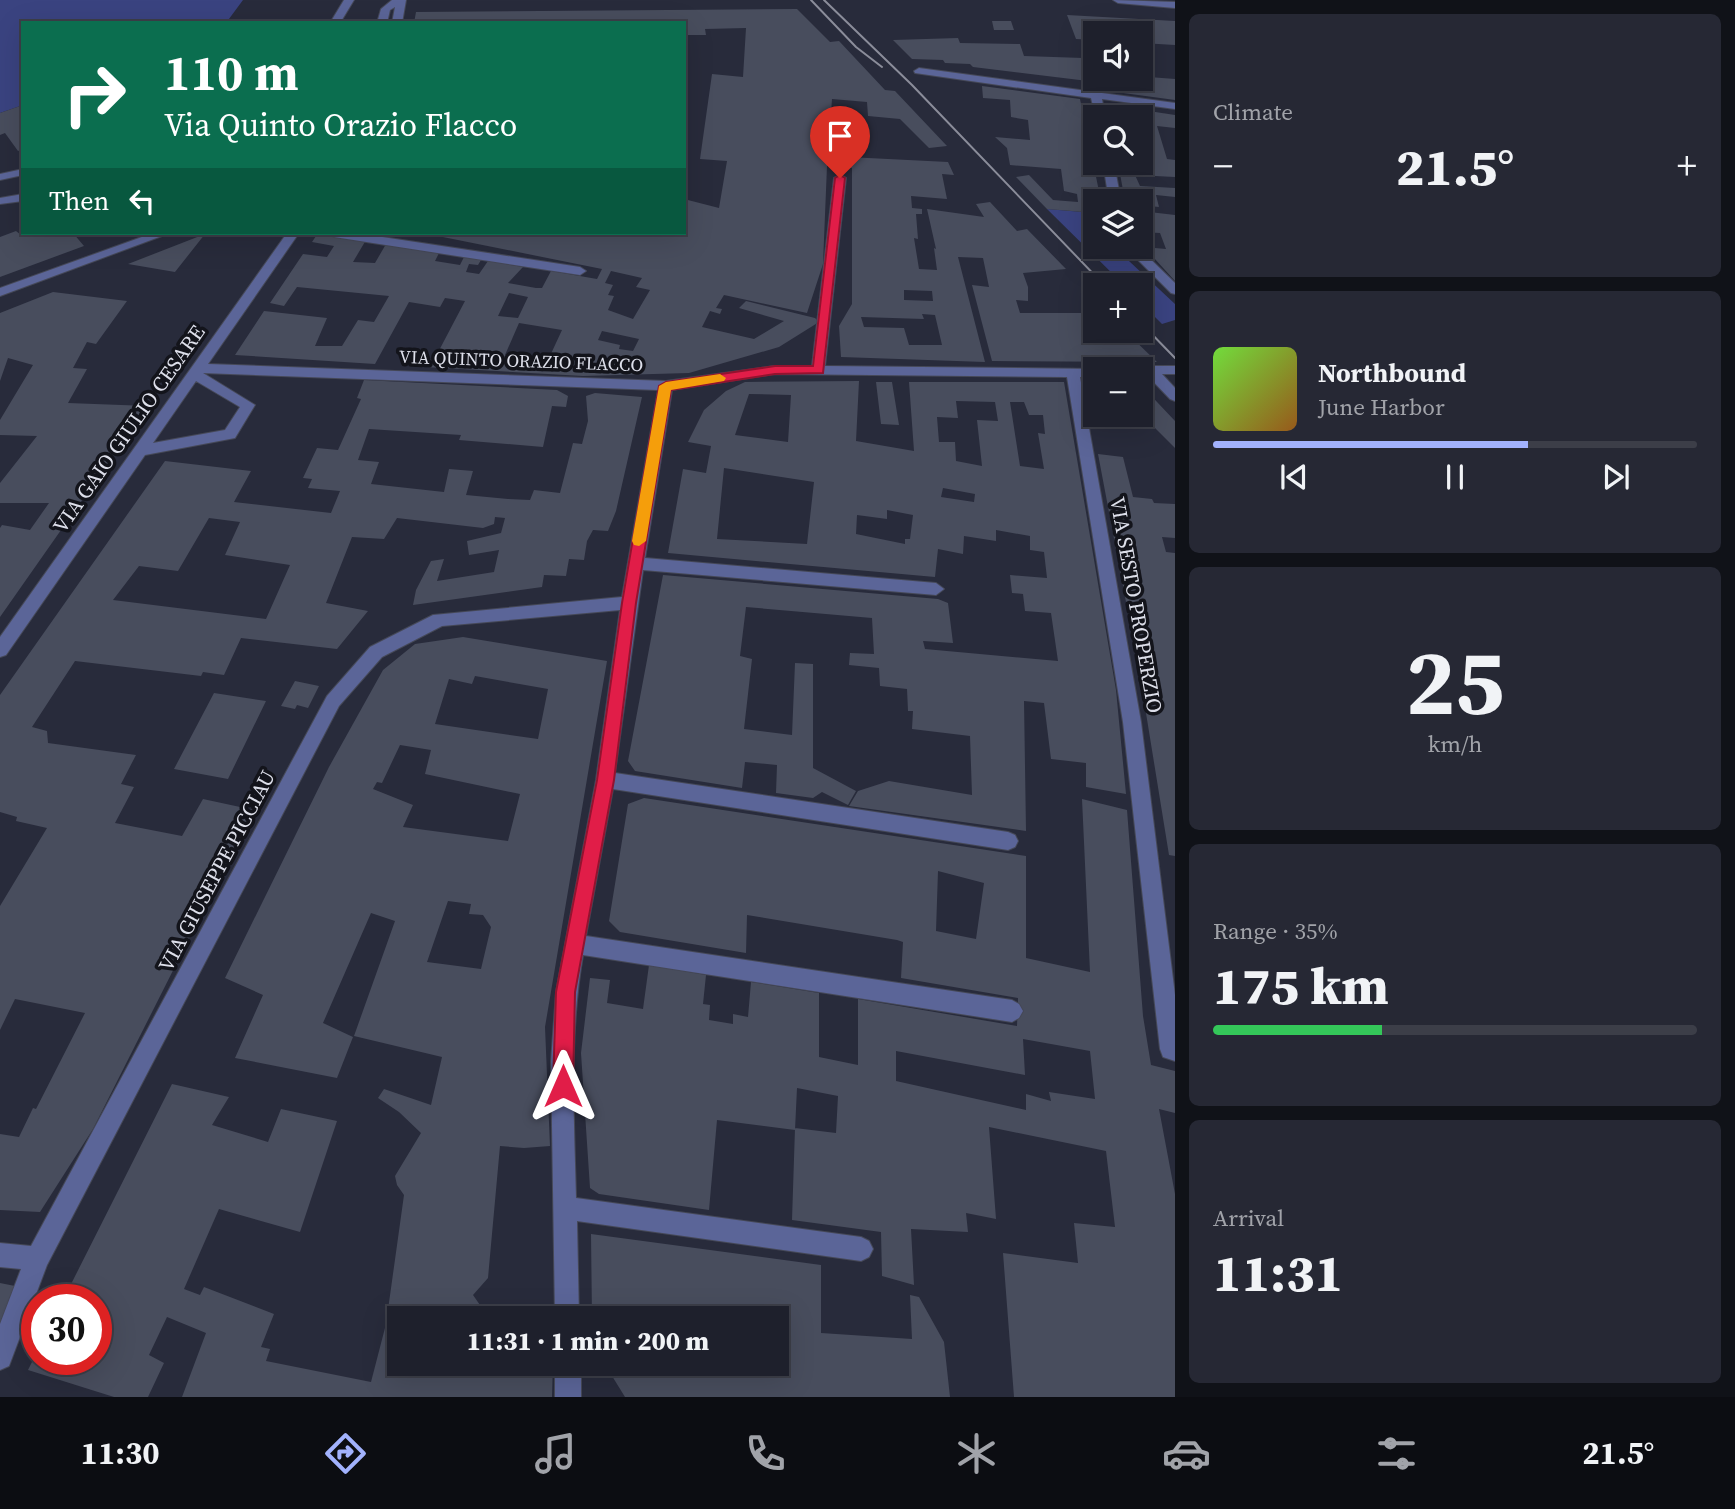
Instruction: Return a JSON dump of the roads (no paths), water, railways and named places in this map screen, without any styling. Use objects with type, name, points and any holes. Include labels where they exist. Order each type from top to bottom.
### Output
[{"type":"street","points":[[336,21],[349,0]]},
{"type":"street","points":[[383,21],[386,9],[400,0]]},
{"type":"street","points":[[397,21],[400,0]]},
{"type":"street","points":[[1118,0],[1175,5]]},
{"type":"street","points":[[919,71],[1175,106]]},
{"type":"street","points":[[1096,95],[1098,105]]},
{"type":"street","points":[[0,177],[21,172]]},
{"type":"street","points":[[818,370],[840,178]]},
{"type":"street","points":[[0,201],[21,197]]},
{"type":"street","points":[[0,292],[158,235]]},
{"type":"street","name":"VIA GAIO GIULIO CESARE","points":[[0,650],[292,235]]},
{"type":"street","points":[[347,235],[580,271]]},
{"type":"street","points":[[1143,259],[1175,290]]},
{"type":"street","name":"VIA QUINTO ORAZIO FLACCO","points":[[195,371],[666,386],[775,370],[1083,374]]},
{"type":"street","points":[[1153,370],[1175,370]]},
{"type":"street","points":[[138,452],[230,434],[248,405],[195,371]]},
{"type":"street","name":"VIA SESTO PROPERZIO","points":[[1073,374],[1132,722],[1171,1049],[1175,1049]]},
{"type":"street","points":[[1153,376],[1175,396]]},
{"type":"street","points":[[567,1306],[562,1062],[566,992],[605,780],[635,563],[666,386]]},
{"type":"street","points":[[635,563],[936,589]]},
{"type":"street","name":"VIA GIUSEPPE PICCIAU","points":[[0,1357],[37,1259],[333,701],[376,652],[439,620],[629,603]]},
{"type":"street","points":[[605,780],[1008,841]]},
{"type":"street","points":[[575,944],[1012,1011]]},
{"type":"street","points":[[567,1208],[861,1249]]},
{"type":"street","points":[[0,1255],[37,1259]]},
{"type":"street","points":[[568,1376],[568,1397]]},
{"type":"tram line","points":[[811,0],[856,47],[882,67]]},
{"type":"tram line","points":[[824,0],[912,85],[1092,273]]},
{"type":"tram line","points":[[1153,335],[1175,358]]}]
